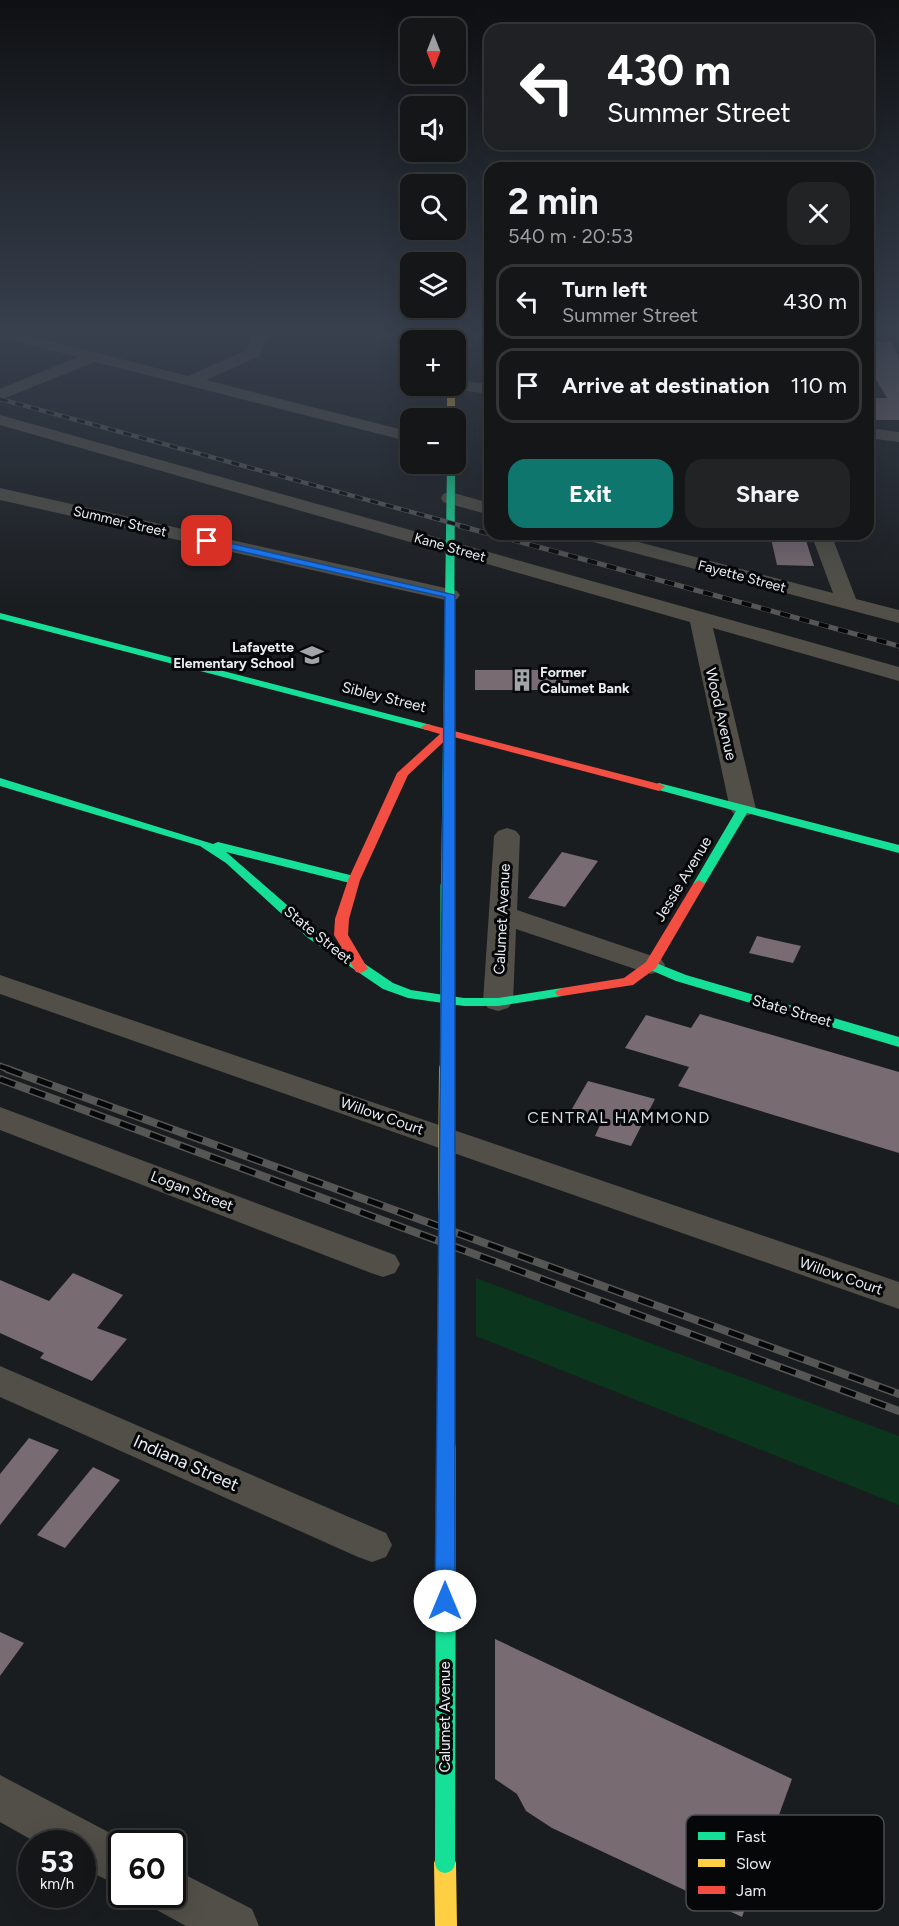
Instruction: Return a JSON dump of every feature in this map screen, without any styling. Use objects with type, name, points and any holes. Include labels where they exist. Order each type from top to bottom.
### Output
[{"type":"main road","name":"Calumet Avenue","points":[[446,1926],[447,886],[451,474]]},
{"type":"main road","name":"Sibley Street","points":[[0,616],[449,730],[899,849]]},
{"type":"main road","points":[[361,969],[341,935],[342,919],[354,880],[403,773],[449,730]]},
{"type":"main road","name":"State Street","points":[[0,782],[204,843],[230,860],[313,935],[388,986],[408,994],[464,1002],[498,1002],[628,982],[651,965],[681,978],[899,1042]]},
{"type":"main road","name":"Jessie Avenue","points":[[651,965],[743,809]]},
{"type":"main road","points":[[204,843],[354,880]]},
{"type":"street","name":"Kane Street","points":[[17,425],[899,674]]},
{"type":"street","points":[[363,425],[400,434]]},
{"type":"street","points":[[874,434],[899,436]]},
{"type":"street","name":"Summer Street","points":[[0,494],[450,595]]},
{"type":"street","points":[[450,498],[484,507]]},
{"type":"street","name":"Fayette Street","points":[[625,540],[899,617]]},
{"type":"street","points":[[824,540],[848,603]]},
{"type":"street","name":"Wood Avenue","points":[[700,618],[743,809]]},
{"type":"street","name":"Calumet Avenue","points":[[498,1002],[507,836]]},
{"type":"street","name":"State Street","points":[[503,915],[651,965]]},
{"type":"street","name":"Willow Court","points":[[0,984],[899,1296]]},
{"type":"street","name":"Logan Street","points":[[0,1118],[383,1264]]},
{"type":"street","name":"Indiana Street","points":[[0,1381],[372,1545]]},
{"type":"street","points":[[0,1797],[108,1856]]},
{"type":"street","points":[[186,1900],[235,1926]]},
{"type":"green space","points":[[476,1278],[899,1436],[899,1505],[476,1336]]},
{"type":"building","points":[[771,540],[806,540],[814,566],[777,565]]},
{"type":"building","name":"Former Calumet Bank","points":[[475,670],[568,670],[570,690],[475,690]]},
{"type":"building","points":[[562,852],[598,861],[565,907],[528,898]]},
{"type":"building","points":[[757,936],[801,946],[793,963],[749,953]]},
{"type":"building","points":[[700,1014],[899,1072],[899,1153],[678,1086],[689,1067],[625,1048],[646,1015],[691,1028]]},
{"type":"building","points":[[588,1081],[655,1099],[631,1146],[595,1136],[601,1123],[569,1114]]},
{"type":"building","points":[[73,1273],[123,1295],[97,1328],[127,1339],[92,1381],[40,1358],[44,1353],[0,1333],[0,1280],[49,1301]]},
{"type":"building","points":[[29,1438],[59,1450],[0,1525],[0,1474]]},
{"type":"building","points":[[93,1467],[120,1480],[65,1548],[37,1535]]},
{"type":"building","points":[[0,1632],[24,1643],[0,1676]]},
{"type":"building","points":[[495,1639],[792,1779],[779,1815],[686,1815],[686,1891],[552,1828],[526,1811],[517,1794],[495,1779]]},
{"type":"building","points":[[729,1911],[744,1911],[742,1917]]},
{"type":"railway","points":[[94,425],[466,527]]},
{"type":"railway","points":[[460,526],[484,532]]},
{"type":"railway","points":[[513,540],[899,646]]},
{"type":"railway","points":[[0,1066],[11,1070]]},
{"type":"railway","points":[[7,1069],[899,1394]]},
{"type":"railway","points":[[0,1079],[899,1411]]},
{"type":"traffic: fast","points":[[447,886],[451,474]]},
{"type":"traffic: fast","points":[[0,616],[427,727]]},
{"type":"traffic: fast","points":[[0,782],[204,843],[230,860],[313,935],[388,986],[408,994],[464,1002],[498,1002],[562,992]]},
{"type":"traffic: fast","points":[[659,787],[899,849]]},
{"type":"traffic: fast","points":[[699,884],[743,809]]},
{"type":"traffic: fast","points":[[218,846],[354,880]]},
{"type":"traffic: fast","points":[[447,886],[447,1019]]},
{"type":"traffic: fast","points":[[651,965],[681,978],[899,1042]]},
{"type":"traffic: fast","points":[[445,1863],[446,1208]]},
{"type":"traffic: slow","points":[[446,1208],[447,1019]]},
{"type":"traffic: slow","points":[[445,1863],[446,1926]]},
{"type":"traffic: jam","points":[[427,727],[659,787]]},
{"type":"traffic: jam","points":[[361,969],[341,935],[342,919],[354,880],[403,773],[449,731]]},
{"type":"traffic: jam","points":[[562,992],[628,982],[651,965],[699,884]]},
{"type":"place","name":"Lafayette Elementary School","points":[[312,655]]},
{"type":"place","name":"Former Calumet Bank","points":[[522,680]]},
{"type":"district","name":"CENTRAL HAMMOND","points":[[619,1117]]},
{"type":"route","points":[[207,541],[450,595],[445,1601]]}]
